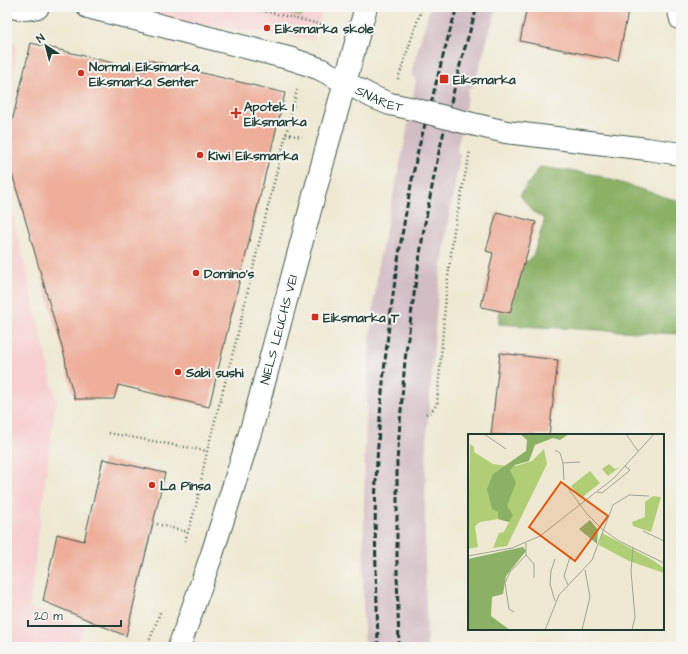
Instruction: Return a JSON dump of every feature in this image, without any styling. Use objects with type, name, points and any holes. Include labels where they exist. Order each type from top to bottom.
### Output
[{"type":"street","points":[[13,7],[29,10],[38,7]]},
{"type":"street","name":"SNARET","points":[[88,7],[292,59],[320,69],[373,97],[390,104],[506,132],[681,154]]},
{"type":"street","name":"NIELS LEUCHS VEI","points":[[179,647],[212,554],[254,420],[344,82],[366,7]]},
{"type":"street","points":[[678,7],[681,19]]},
{"type":"path","points":[[246,7],[335,28]]},
{"type":"path","points":[[398,79],[422,7]]},
{"type":"path","points":[[184,545],[196,506],[207,451],[236,341],[298,86]]},
{"type":"path","points":[[286,134],[304,137]]},
{"type":"path","points":[[426,414],[431,412],[437,404],[447,285],[454,230],[471,150]]},
{"type":"path","points":[[109,432],[207,451]]},
{"type":"path","points":[[157,524],[188,532]]},
{"type":"path","points":[[147,647],[163,606]]},
{"type":"shaded area","name":"Eiksmarka skole","points":[[105,7],[323,7],[314,40],[120,15]]},
{"type":"shaded area","points":[[430,7],[497,7],[473,88],[469,88],[457,150],[460,155],[438,293],[427,433],[425,497],[427,647],[365,647],[363,613],[365,441],[371,328],[379,260],[405,141],[416,79],[412,75],[412,70]]},
{"type":"shaded area","points":[[7,34],[16,45],[7,162]]},
{"type":"shaded area","points":[[7,189],[56,398],[29,608],[85,626],[74,647],[7,647]]},
{"type":"green space","points":[[268,7],[304,7],[301,17]]},
{"type":"green space","points":[[540,167],[592,174],[681,202],[681,334],[499,324],[499,305],[514,272],[533,256],[545,219],[532,211],[520,195]]},
{"type":"building","points":[[527,7],[629,7],[618,61],[520,41]]},
{"type":"building","points":[[31,43],[146,71],[149,60],[285,93],[209,407],[118,385],[114,399],[75,399],[67,372],[65,358],[7,156],[7,142]]},
{"type":"building","points":[[497,212],[536,222],[510,313],[481,307],[493,253],[486,251]]},
{"type":"building","points":[[500,353],[558,360],[549,434],[491,434]]},
{"type":"building","points":[[103,459],[165,473],[126,636],[43,601],[57,534],[84,541]]},
{"type":"railway","points":[[378,647],[375,531],[376,484],[383,384],[391,307],[409,193],[417,155],[457,7]]},
{"type":"railway","points":[[399,647],[397,574],[397,461],[405,360],[424,228],[438,156],[461,61],[477,7]]},
{"type":"place","name":"Eiksmarka skole","points":[[267,28]]},
{"type":"place","name":"Normal Eiksmarka, Eiksmarka Senter","points":[[81,73]]},
{"type":"place","name":"Eiksmarka","points":[[444,79]]},
{"type":"place","name":"Apotek 1 Eiksmarka","points":[[236,113]]},
{"type":"place","name":"Kiwi Eiksmarka","points":[[200,155]]},
{"type":"place","name":"Domino's","points":[[196,273]]},
{"type":"place","name":"Eiksmarka T","points":[[315,317]]},
{"type":"place","name":"Sabi sushi","points":[[178,372]]},
{"type":"place","name":"La Pinsa","points":[[152,485]]}]
